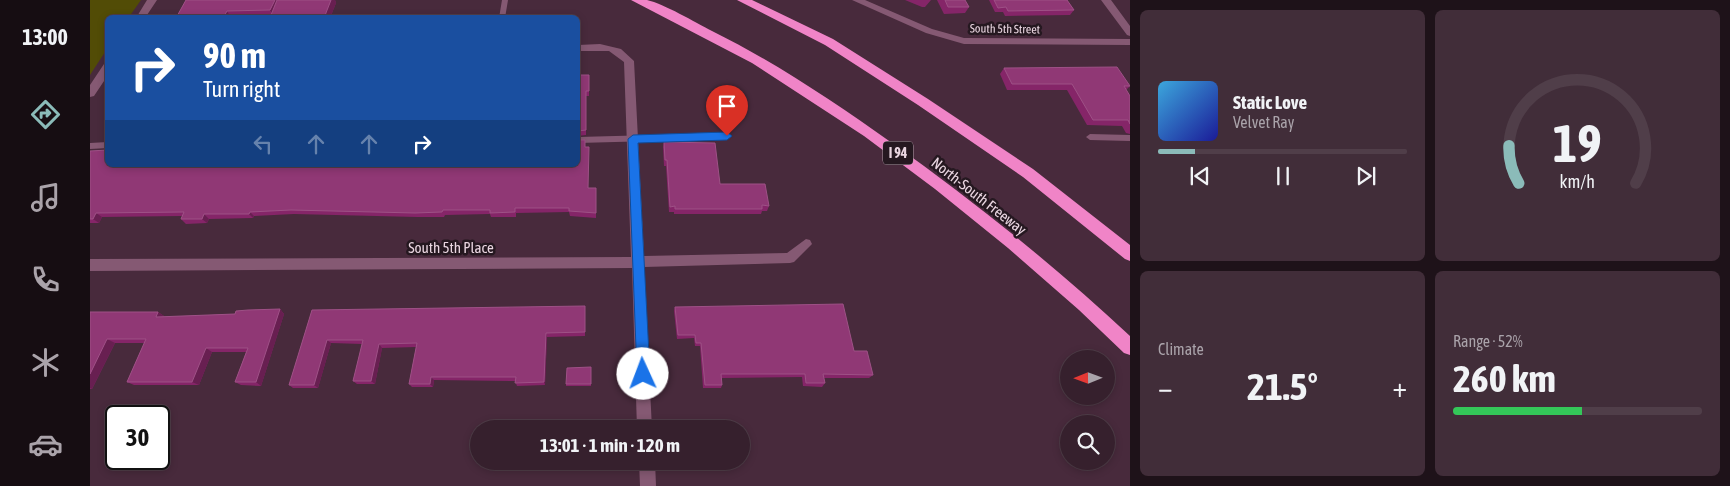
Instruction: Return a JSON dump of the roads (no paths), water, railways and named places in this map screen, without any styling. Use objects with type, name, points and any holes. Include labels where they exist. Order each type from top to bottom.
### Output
[{"type":"highway","name":"North-South Freeway","points":[[637,0],[668,13],[802,88],[878,138],[1002,233],[1130,347]]},
{"type":"highway","points":[[743,0],[829,42],[924,102],[1028,173],[1130,254]]},
{"type":"street","points":[[142,15],[152,0]]},
{"type":"street","name":"South 5th Street","points":[[857,0],[929,31],[964,41],[1130,42]]},
{"type":"street","points":[[1106,0],[1130,34]]},
{"type":"street","points":[[580,48],[609,47],[621,52],[629,61],[645,420]]},
{"type":"street","points":[[90,93],[105,70]]},
{"type":"street","name":"South 5th Place","points":[[90,265],[639,262],[790,258],[806,244]]},
{"type":"street","points":[[647,470],[648,486]]},
{"type":"lane","points":[[502,15],[505,0]]},
{"type":"lane","points":[[580,140],[727,136]]},
{"type":"lane","points":[[1090,137],[1130,138]]},
{"type":"lane","points":[[90,146],[105,146]]}]
